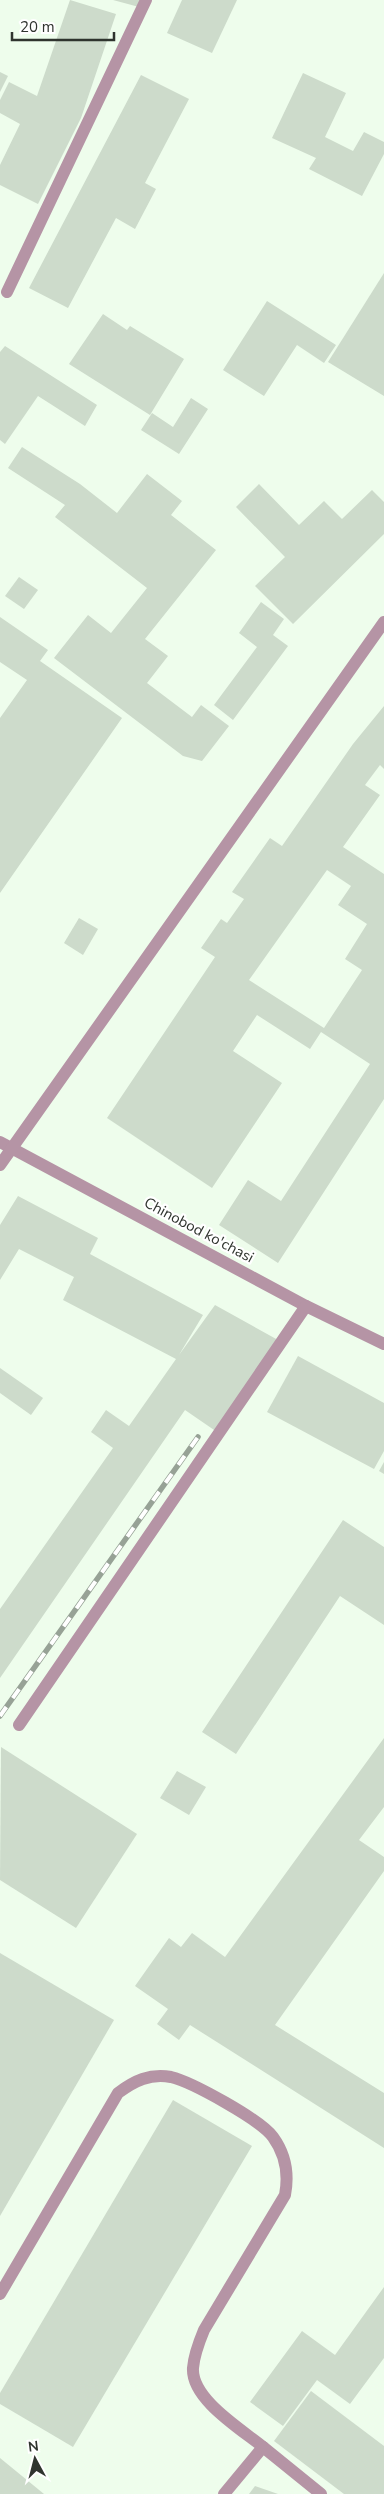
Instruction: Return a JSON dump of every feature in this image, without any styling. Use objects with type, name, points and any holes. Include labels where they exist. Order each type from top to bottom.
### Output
[{"type":"street","points":[[7,292],[146,0]]},
{"type":"street","points":[[0,1165],[6,1145],[384,622]]},
{"type":"street","name":"Chinobod ko'chasi","points":[[6,1145],[306,1306],[384,1344]]},
{"type":"street","points":[[19,1725],[306,1306]]},
{"type":"street","points":[[0,2294],[118,2093],[134,2080],[170,2077],[184,2082],[255,2120],[273,2136],[284,2158],[288,2178],[285,2195],[204,2330],[196,2351],[193,2369],[197,2385],[211,2405],[321,2494]]},
{"type":"street","points":[[224,2494],[263,2447]]},
{"type":"building","points":[[70,0],[116,14],[81,118],[38,204],[0,185],[0,165],[20,124],[0,113],[0,100],[9,82],[37,96]]},
{"type":"building","points":[[113,0],[142,0],[139,7]]},
{"type":"building","points":[[182,0],[237,0],[212,53],[167,33]]},
{"type":"building","points":[[0,72],[8,76],[0,92]]},
{"type":"building","points":[[303,73],[346,93],[325,137],[353,151],[364,132],[384,142],[384,154],[362,196],[309,169],[316,158],[272,138]]},
{"type":"building","points":[[141,75],[189,99],[145,183],[156,189],[135,229],[116,218],[68,308],[29,288]]},
{"type":"building","points":[[384,273],[384,396],[328,362]]},
{"type":"building","points":[[267,301],[336,345],[324,363],[297,345],[264,396],[223,370]]},
{"type":"building","points":[[103,314],[127,330],[130,326],[184,359],[150,415],[69,364]]},
{"type":"building","points":[[5,346],[97,405],[85,426],[38,396],[5,444],[0,440],[0,352]]},
{"type":"building","points":[[191,398],[208,409],[179,454],[141,430],[152,413],[173,427]]},
{"type":"building","points":[[22,447],[80,484],[117,513],[147,474],[182,501],[171,515],[216,550],[145,639],[168,656],[147,683],[192,717],[201,705],[229,726],[202,761],[183,756],[54,658],[88,615],[111,633],[147,588],[55,517],[65,505],[8,468]]},
{"type":"building","points":[[259,484],[299,525],[324,501],[342,519],[372,490],[384,502],[384,534],[293,624],[255,586],[285,557],[236,507]]},
{"type":"building","points":[[19,577],[38,590],[24,609],[5,596]]},
{"type":"building","points":[[261,602],[284,619],[273,635],[288,646],[233,720],[214,705],[257,647],[239,633]]},
{"type":"building","points":[[0,617],[48,650],[40,661],[122,718],[0,893],[0,718],[27,680],[0,662]]},
{"type":"building","points":[[384,706],[384,769],[380,765],[365,785],[380,795],[343,847],[384,874],[384,1099],[278,1263],[219,1225],[248,1180],[281,1201],[370,1064],[321,1032],[310,1049],[257,1015],[233,1051],[282,1083],[212,1188],[107,1118],[215,957],[201,948],[221,919],[227,923],[244,899],[232,892],[270,838],[282,846],[353,744]],"holes":[[[327,870],[351,886],[338,905],[367,924],[345,959],[362,970],[324,1028],[249,980]]]},
{"type":"building","points":[[79,918],[98,929],[83,955],[64,943]]},
{"type":"building","points":[[18,1196],[98,1238],[90,1254],[203,1315],[179,1355],[215,1305],[278,1340],[217,1432],[185,1410],[0,1678],[0,1609],[113,1448],[91,1432],[106,1410],[129,1426],[176,1359],[63,1300],[74,1277],[19,1249],[0,1280],[0,1225]]},
{"type":"building","points":[[298,1356],[384,1403],[384,1451],[374,1469],[267,1412]]},
{"type":"building","points":[[0,1368],[43,1398],[31,1415],[0,1393]]},
{"type":"building","points":[[384,1462],[384,1474],[379,1471]]},
{"type":"building","points":[[343,1520],[384,1547],[384,1625],[340,1596],[236,1754],[202,1732]]},
{"type":"building","points":[[384,1738],[384,1807],[359,1840],[384,1857],[384,1871],[275,2025],[384,2093],[384,2148],[190,2025],[179,2040],[157,2024],[168,2009],[135,1986],[169,1938],[181,1947],[192,1933],[225,1957]]},
{"type":"building","points":[[1,1747],[137,1834],[76,1928],[0,1880]]},
{"type":"building","points":[[177,1771],[206,1787],[189,1815],[160,1798]]},
{"type":"building","points":[[0,1953],[114,2020],[0,2216]]},
{"type":"building","points":[[173,2100],[252,2146],[73,2447],[0,2404],[0,2393]]},
{"type":"building","points":[[384,2287],[384,2358],[350,2404],[317,2380],[283,2426],[250,2402],[302,2331],[335,2355]]},
{"type":"building","points":[[311,2391],[384,2446],[384,2494],[344,2494],[274,2441]]},
{"type":"building","points":[[0,2458],[44,2494],[0,2494]]},
{"type":"building","points":[[255,2486],[278,2494],[249,2494]]},
{"type":"railway","points":[[0,1716],[198,1437]]}]
